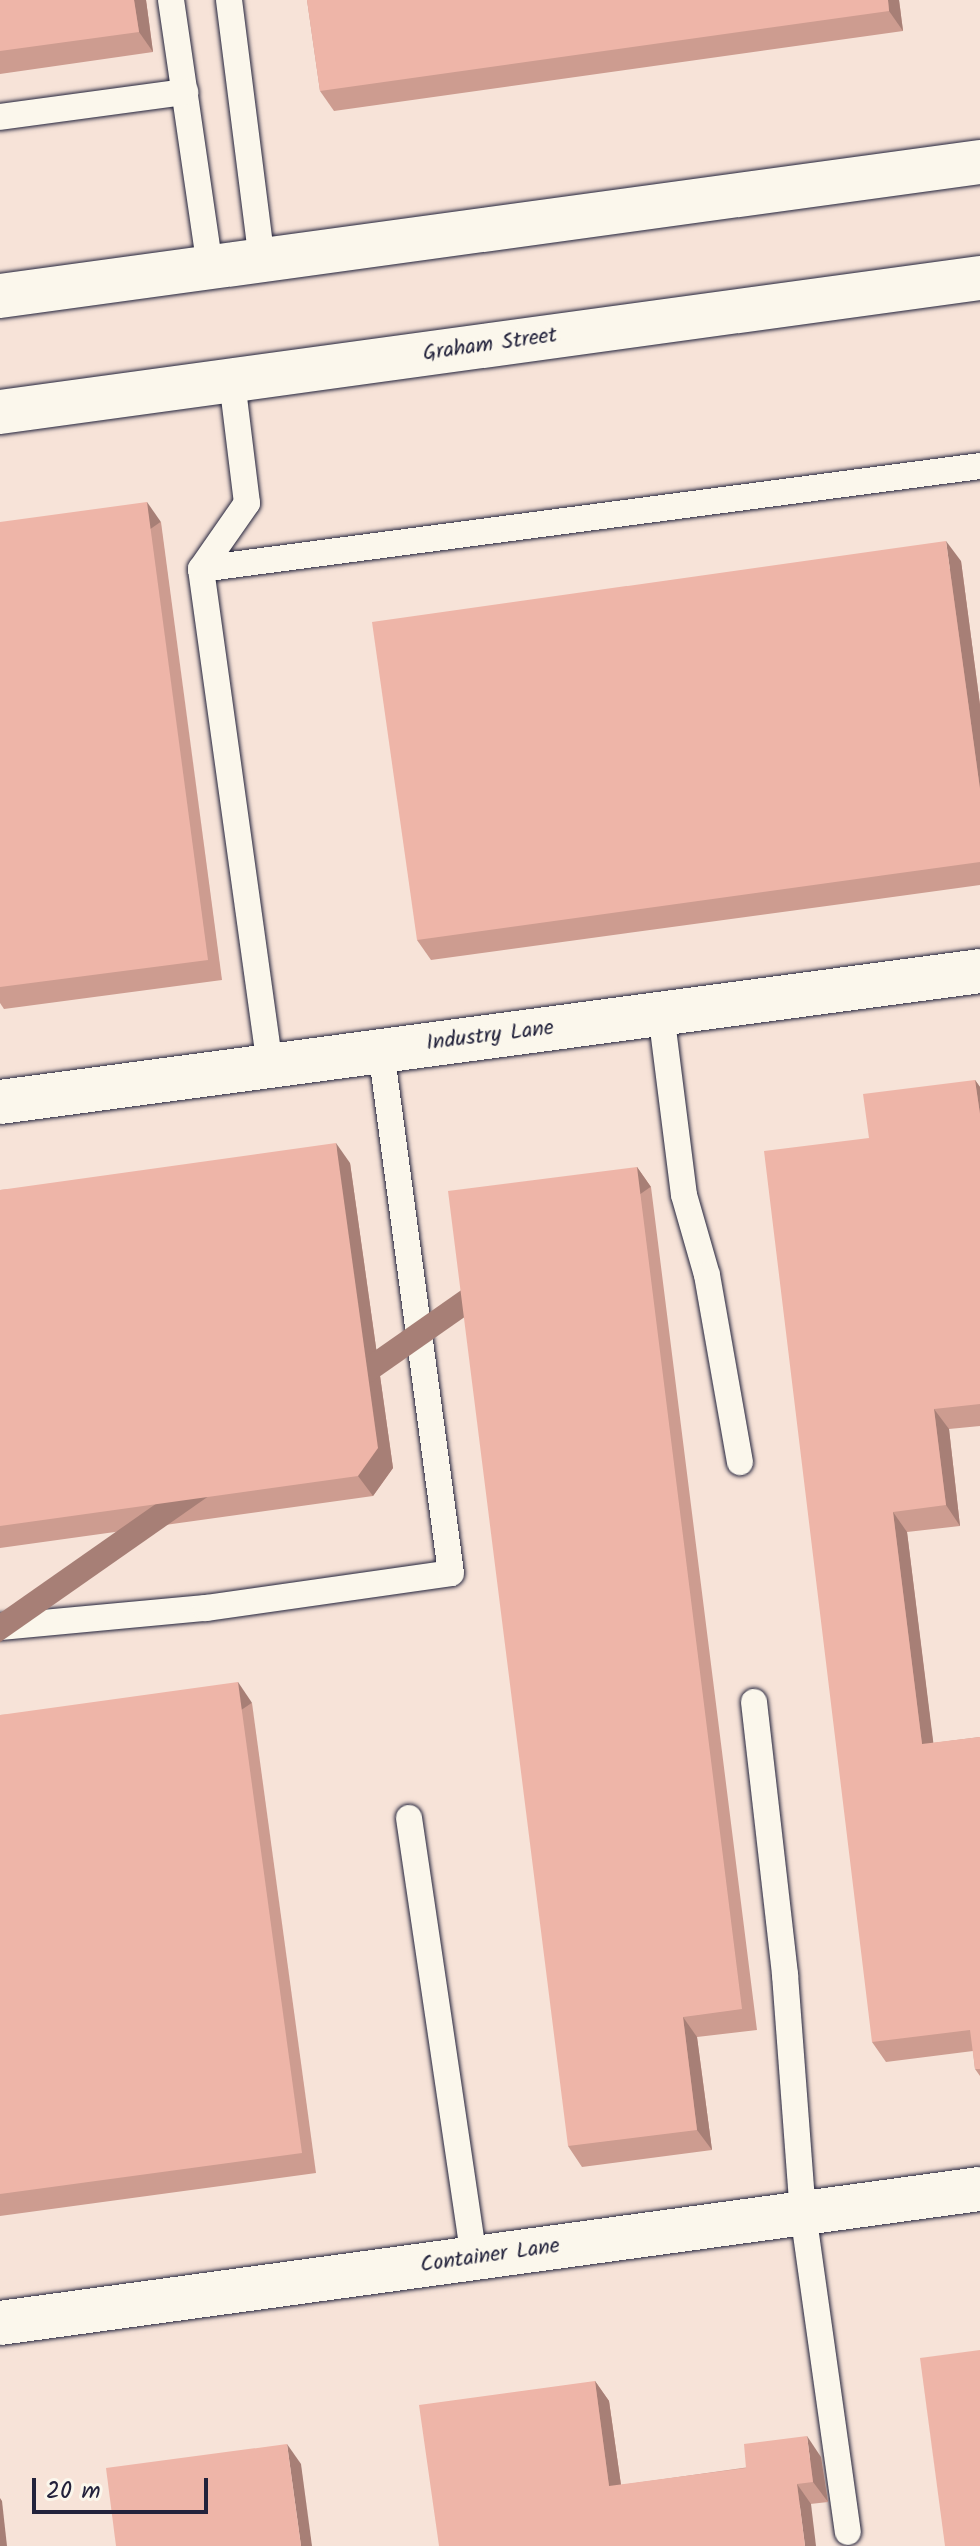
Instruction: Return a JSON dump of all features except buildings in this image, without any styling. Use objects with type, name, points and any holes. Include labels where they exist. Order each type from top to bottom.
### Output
[{"type":"street","points":[[0,296],[980,162]]},
{"type":"street","name":"Graham Street","points":[[0,412],[980,278]]},
{"type":"street","name":"Industry Lane","points":[[0,1102],[980,971]]},
{"type":"street","name":"Container Lane","points":[[0,2323],[980,2189]]},
{"type":"lane","points":[[171,0],[210,267]]},
{"type":"lane","points":[[229,0],[262,260]]},
{"type":"lane","points":[[0,117],[185,92]]},
{"type":"lane","points":[[232,381],[247,503],[201,569],[270,1066]]},
{"type":"lane","points":[[201,569],[980,466]]},
{"type":"lane","points":[[661,1013],[684,1195],[707,1275],[740,1462]]},
{"type":"lane","points":[[0,1627],[206,1608],[451,1573],[381,1050]]},
{"type":"lane","points":[[754,1702],[785,1975],[803,2213],[848,2532]]},
{"type":"lane","points":[[409,1818],[474,2258]]},
{"type":"shaded area","points":[[0,0],[980,0],[980,2546],[0,2546]]}]
